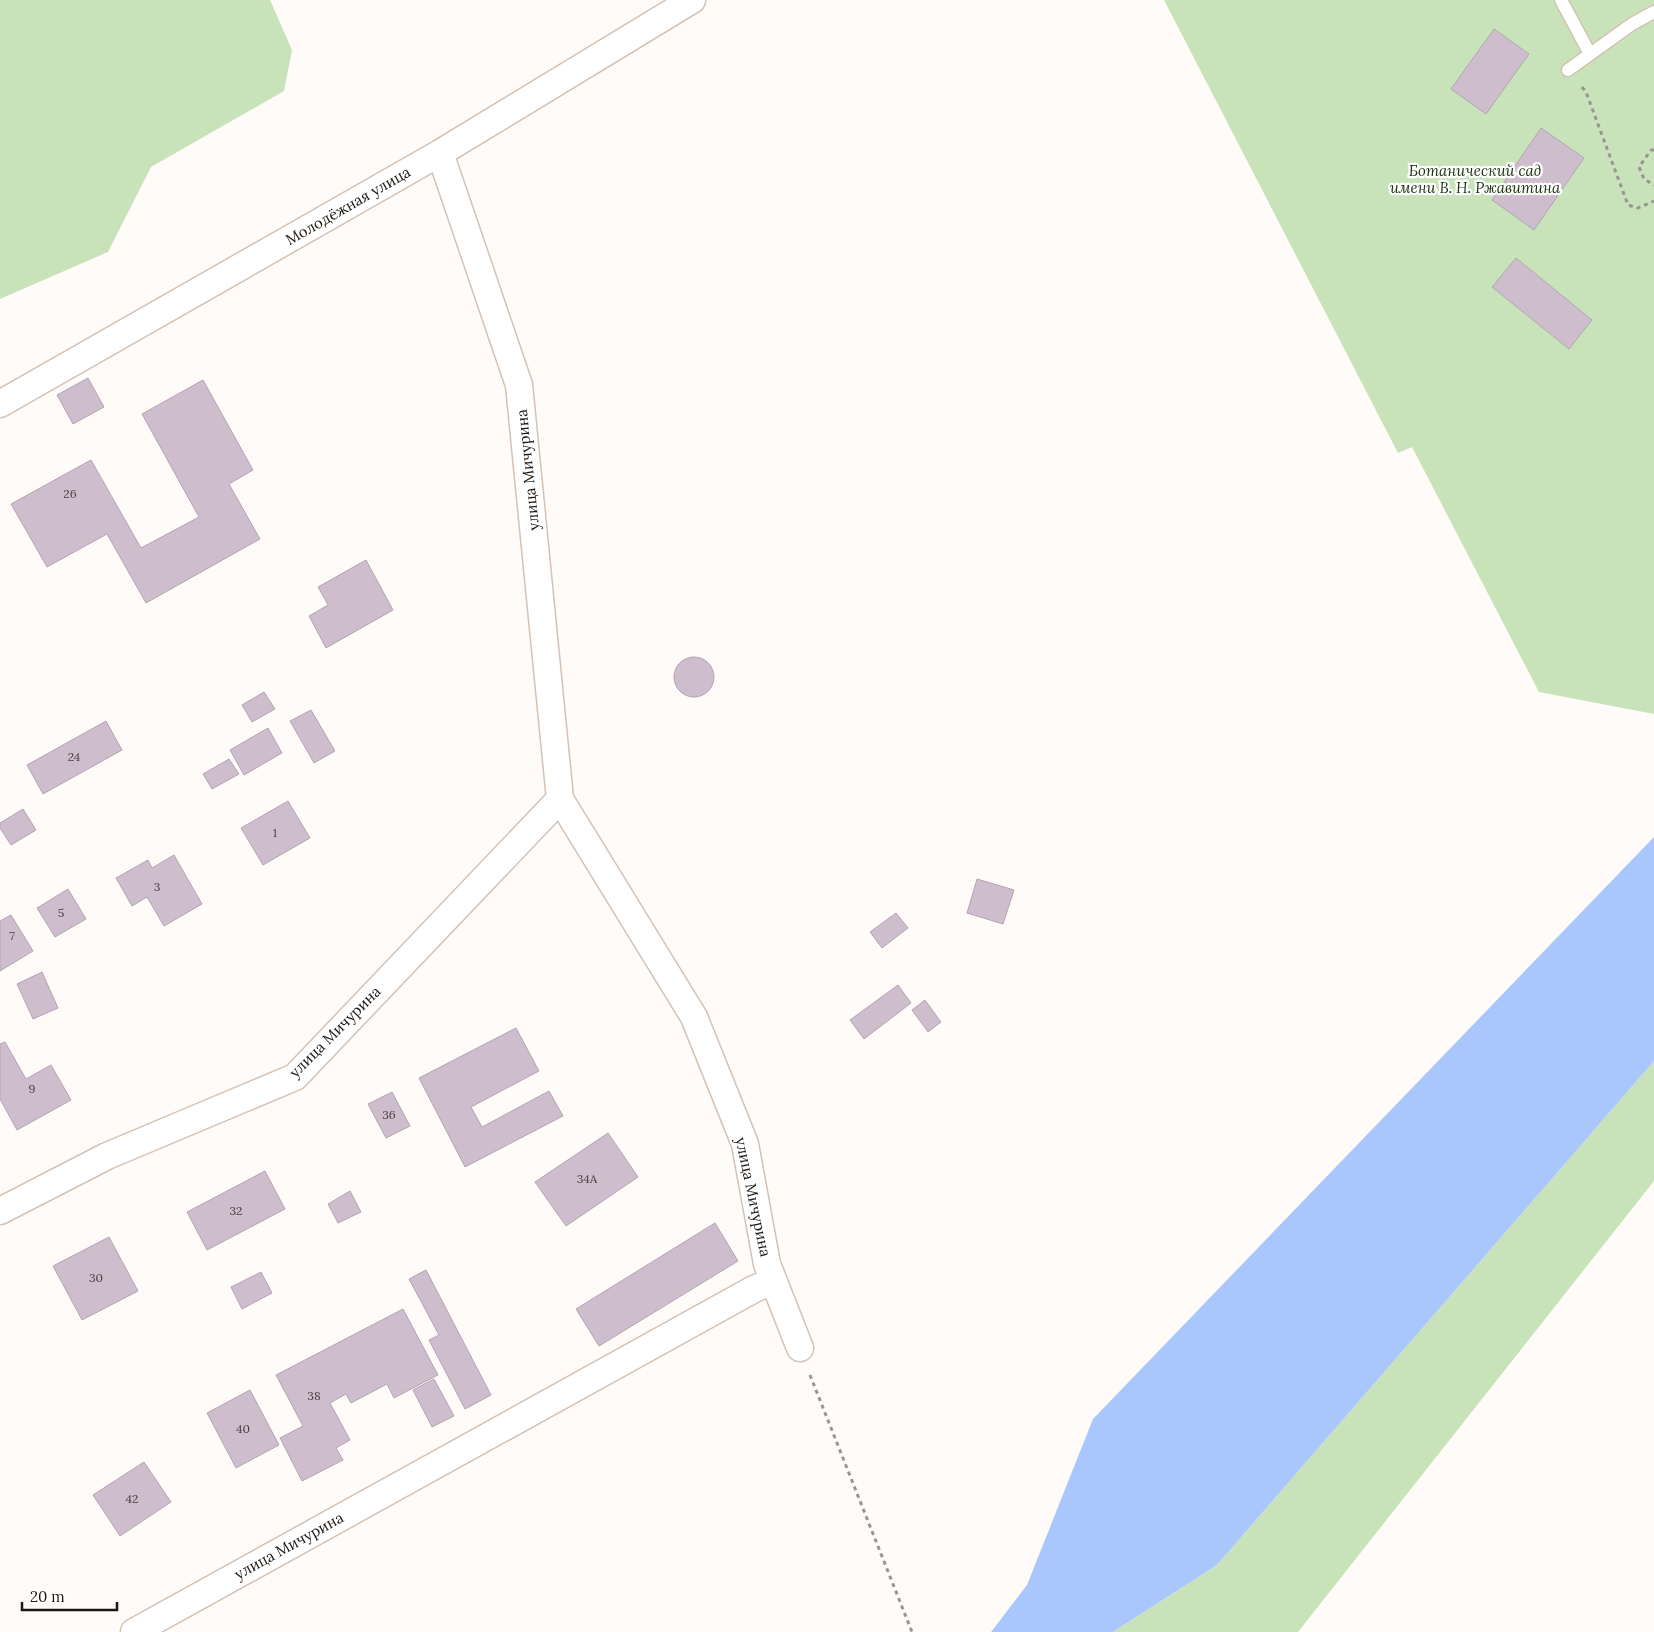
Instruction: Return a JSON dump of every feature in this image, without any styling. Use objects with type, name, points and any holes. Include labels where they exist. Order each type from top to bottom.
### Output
[{"type":"street","name":"Молодёжная улица","points":[[0,404],[440,153],[692,0]]},
{"type":"street","name":"улица Мичурина","points":[[440,153],[519,385],[560,799],[694,1016],[744,1144],[767,1264],[800,1348]]},
{"type":"street","name":"улица Мичурина","points":[[0,1211],[107,1156],[295,1077],[560,799]]},
{"type":"street","name":"улица Мичурина","points":[[134,1632],[773,1280]]},
{"type":"lane","points":[[1561,0],[1590,54]]},
{"type":"lane","points":[[1568,70],[1632,24],[1654,12]]},
{"type":"path","points":[[1568,70],[1586,92],[1628,205],[1638,208],[1654,201]]},
{"type":"path","points":[[1654,150],[1651,150],[1639,167],[1644,179],[1654,185]]},
{"type":"path","points":[[800,1348],[912,1632]]},
{"type":"green space","points":[[0,0],[270,0],[292,50],[284,91],[151,167],[108,252],[0,299]]},
{"type":"green space","name":"Ботанический сад имени В. Н. Ржавитина","points":[[1164,0],[1654,0],[1654,714],[1539,692],[1412,447],[1398,453]]},
{"type":"green space","points":[[1654,1061],[1654,1181],[1298,1632],[1113,1632],[1217,1565]]},
{"type":"water","points":[[1654,837],[1654,1061],[1217,1565],[1113,1632],[991,1632],[1027,1585],[1093,1419]]},
{"type":"building","points":[[1494,29],[1529,54],[1486,114],[1451,89]]},
{"type":"building","points":[[1541,128],[1584,158],[1534,230],[1492,200]]},
{"type":"building","points":[[1516,258],[1592,320],[1569,349],[1492,287]]},
{"type":"building","points":[[88,378],[104,407],[73,424],[57,395]]},
{"type":"building","points":[[203,380],[253,470],[229,484],[260,539],[146,603],[107,534],[47,567],[11,504],[91,460],[141,548],[199,517],[142,414]]},
{"type":"building","points":[[366,560],[393,610],[326,648],[309,616],[328,605],[318,587]]},
{"type":"building","points":[[694,657],[705,660],[711,666],[714,677],[711,688],[705,694],[694,697],[683,694],[677,688],[674,677],[677,666],[683,660]]},
{"type":"building","points":[[264,692],[275,709],[252,722],[242,705]]},
{"type":"building","points":[[311,710],[335,751],[314,763],[290,721]]},
{"type":"building","points":[[106,721],[122,750],[43,794],[27,765]]},
{"type":"building","points":[[268,728],[282,753],[244,775],[230,750]]},
{"type":"building","points":[[229,759],[239,774],[212,789],[203,774]]},
{"type":"building","points":[[288,801],[310,838],[263,865],[241,828]]},
{"type":"building","points":[[23,809],[36,830],[11,845],[0,828],[0,823]]},
{"type":"building","points":[[174,855],[202,904],[164,926],[147,897],[132,906],[116,878],[148,860],[152,868]]},
{"type":"building","points":[[977,879],[1014,890],[1003,924],[967,913]]},
{"type":"building","points":[[68,889],[86,919],[55,937],[37,908]]},
{"type":"building","points":[[896,913],[908,928],[882,948],[870,932]]},
{"type":"building","points":[[11,915],[33,951],[0,971],[0,921]]},
{"type":"building","points":[[42,972],[58,1008],[33,1019],[17,984]]},
{"type":"building","points":[[898,985],[911,1003],[864,1039],[850,1020]]},
{"type":"building","points":[[925,1000],[941,1022],[928,1032],[912,1010]]},
{"type":"building","points":[[516,1028],[539,1071],[471,1107],[482,1127],[549,1091],[563,1116],[465,1167],[419,1078]]},
{"type":"building","points":[[5,1042],[26,1079],[51,1065],[71,1100],[17,1130],[0,1099],[0,1044]]},
{"type":"building","points":[[392,1092],[410,1126],[386,1138],[368,1104]]},
{"type":"building","points":[[608,1133],[638,1177],[566,1226],[535,1182]]},
{"type":"building","points":[[265,1171],[285,1209],[207,1250],[187,1212]]},
{"type":"building","points":[[350,1191],[361,1212],[338,1223],[328,1204]]},
{"type":"building","points":[[715,1223],[738,1261],[599,1346],[576,1309]]},
{"type":"building","points":[[109,1237],[138,1291],[82,1320],[53,1266]]},
{"type":"building","points":[[426,1270],[491,1395],[465,1409],[429,1340],[439,1335],[409,1279]]},
{"type":"building","points":[[261,1272],[272,1293],[242,1309],[231,1287]]},
{"type":"building","points":[[403,1309],[438,1375],[394,1398],[387,1384],[351,1403],[346,1394],[330,1403],[350,1440],[336,1448],[343,1460],[302,1481],[280,1438],[303,1426],[276,1375]]},
{"type":"building","points":[[434,1379],[454,1416],[432,1427],[413,1390]]},
{"type":"building","points":[[250,1390],[279,1445],[236,1468],[207,1413]]},
{"type":"building","points":[[144,1462],[171,1502],[120,1536],[93,1495]]}]
